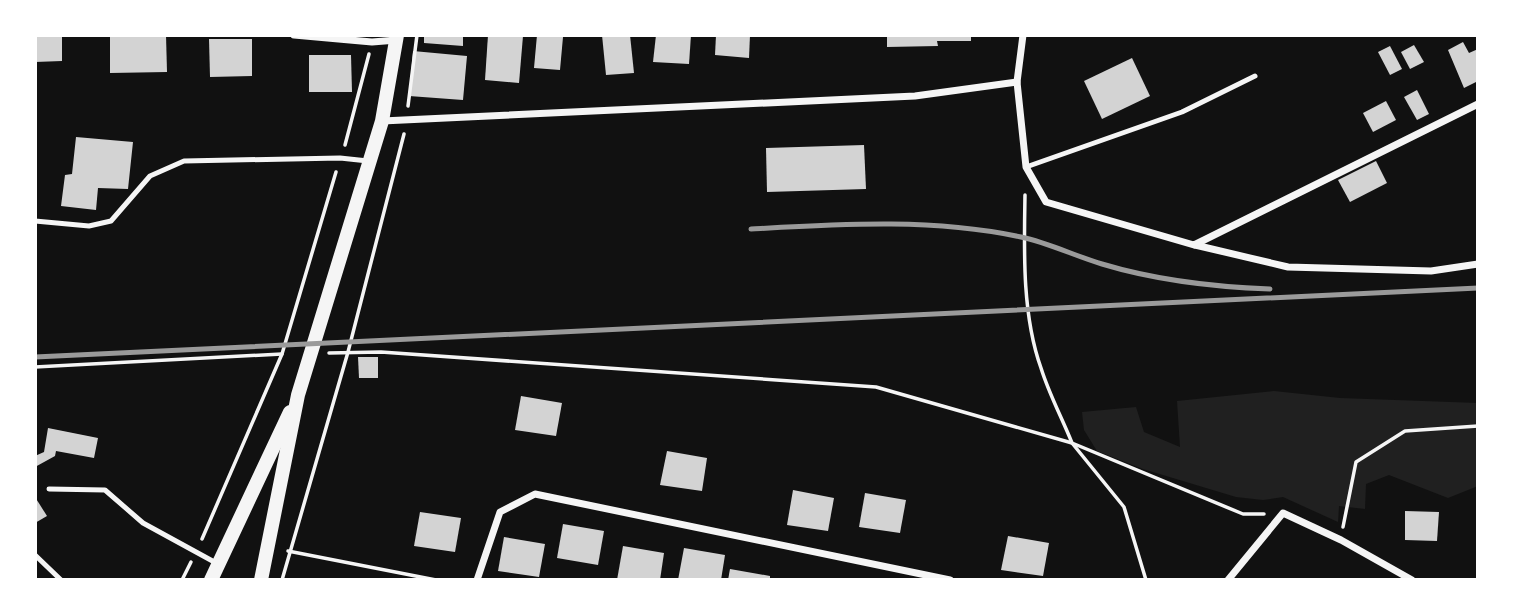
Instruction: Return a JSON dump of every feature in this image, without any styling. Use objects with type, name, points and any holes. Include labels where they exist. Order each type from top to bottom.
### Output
[{"type":"main road","points":[[211,580],[298,395],[382,121],[397,37]]},
{"type":"main road","points":[[261,580],[298,395]]},
{"type":"street","points":[[294,35],[372,42],[397,37]]},
{"type":"street","points":[[1023,35],[1017,82],[1026,167],[1046,202],[1194,245],[1288,267],[1432,271],[1478,264]]},
{"type":"street","points":[[382,121],[915,96],[1017,82]]},
{"type":"street","points":[[1194,245],[1478,104]]},
{"type":"street","points":[[477,580],[500,512],[535,494],[950,580]]},
{"type":"street","points":[[1228,580],[1283,513],[1340,540],[1412,580]]},
{"type":"street","points":[[901,580],[903,571]]},
{"type":"lane","points":[[1026,167],[1182,112],[1255,76]]},
{"type":"lane","points":[[35,221],[89,226],[111,221],[150,176],[184,161],[341,158],[368,161]]},
{"type":"lane","points":[[50,489],[105,491],[143,523],[218,564]]},
{"type":"lane","points":[[35,555],[61,580]]},
{"type":"path","points":[[282,580],[288,551],[348,352],[406,120],[417,35]]},
{"type":"path","points":[[182,580],[282,354],[341,158],[372,42]]},
{"type":"path","points":[[1026,167],[1024,237],[1030,311],[1040,366],[1072,443],[1124,507],[1146,580]]},
{"type":"path","points":[[312,353],[381,352],[876,387],[1072,443],[1243,514],[1283,513]]},
{"type":"path","points":[[35,367],[282,354]]},
{"type":"path","points":[[1340,540],[1356,462],[1405,431],[1478,426]]},
{"type":"path","points":[[269,547],[436,580]]},
{"type":"shaded area","points":[[1274,391],[1340,398],[1478,403],[1478,486],[1448,498],[1389,475],[1366,484],[1365,509],[1339,506],[1338,522],[1283,497],[1263,500],[1236,497],[1143,469],[1097,451],[1084,430],[1082,412],[1136,407],[1144,432],[1180,447],[1177,401]]},
{"type":"building","points":[[35,35],[62,35],[62,61],[35,62]]},
{"type":"building","points":[[110,35],[166,35],[167,72],[110,73]]},
{"type":"building","points":[[424,35],[463,35],[463,46],[424,43]]},
{"type":"building","points":[[488,35],[523,36],[519,83],[485,80]]},
{"type":"building","points":[[537,35],[563,37],[560,70],[534,68]]},
{"type":"building","points":[[602,35],[630,35],[634,73],[606,75]]},
{"type":"building","points":[[656,35],[691,35],[689,64],[653,62]]},
{"type":"building","points":[[716,35],[750,35],[749,58],[715,55]]},
{"type":"building","points":[[887,35],[971,35],[971,41],[937,41],[938,46],[887,47]]},
{"type":"building","points":[[209,39],[252,39],[252,76],[210,77]]},
{"type":"building","points":[[1463,42],[1469,53],[1478,49],[1478,81],[1464,88],[1448,50]]},
{"type":"building","points":[[1414,45],[1424,62],[1410,69],[1401,52]]},
{"type":"building","points":[[1390,46],[1402,69],[1390,75],[1378,52]]},
{"type":"building","points":[[413,51],[467,56],[463,100],[409,96]]},
{"type":"building","points":[[309,55],[351,55],[352,92],[309,92]]},
{"type":"building","points":[[1132,58],[1150,96],[1102,119],[1084,81]]},
{"type":"building","points":[[1417,90],[1429,114],[1417,120],[1404,97]]},
{"type":"building","points":[[1386,101],[1396,120],[1373,132],[1363,113]]},
{"type":"building","points":[[76,137],[133,142],[128,189],[98,188],[96,210],[61,206],[65,175],[72,174]]},
{"type":"building","points":[[864,145],[866,189],[767,192],[766,148]]},
{"type":"building","points":[[1376,161],[1387,183],[1350,202],[1338,180]]},
{"type":"building","points":[[358,357],[378,357],[378,378],[359,378]]},
{"type":"building","points":[[521,396],[562,403],[556,436],[515,430]]},
{"type":"building","points":[[48,428],[98,438],[94,458],[56,451],[55,456],[35,467],[35,456],[44,452]]},
{"type":"building","points":[[667,451],[707,458],[702,491],[660,485]]},
{"type":"building","points":[[793,490],[834,498],[828,531],[787,525]]},
{"type":"building","points":[[865,493],[906,500],[900,533],[859,527]]},
{"type":"building","points":[[35,497],[47,516],[35,523]]},
{"type":"building","points":[[1405,511],[1439,512],[1437,541],[1405,540]]},
{"type":"building","points":[[420,512],[461,518],[455,552],[414,546]]},
{"type":"building","points":[[563,524],[604,531],[598,565],[557,558]]},
{"type":"building","points":[[1008,536],[1049,543],[1043,576],[1001,570]]},
{"type":"building","points":[[504,537],[545,544],[539,577],[498,571]]},
{"type":"building","points":[[623,546],[664,553],[660,580],[617,580]]},
{"type":"building","points":[[684,548],[725,555],[721,580],[678,580]]},
{"type":"building","points":[[730,569],[770,576],[770,580],[728,580]]},
{"type":"railway","points":[[751,229],[853,224],[954,227],[1031,240],[1102,264],[1143,274],[1207,284],[1270,289]]},
{"type":"railway","points":[[35,357],[1478,288]]}]
